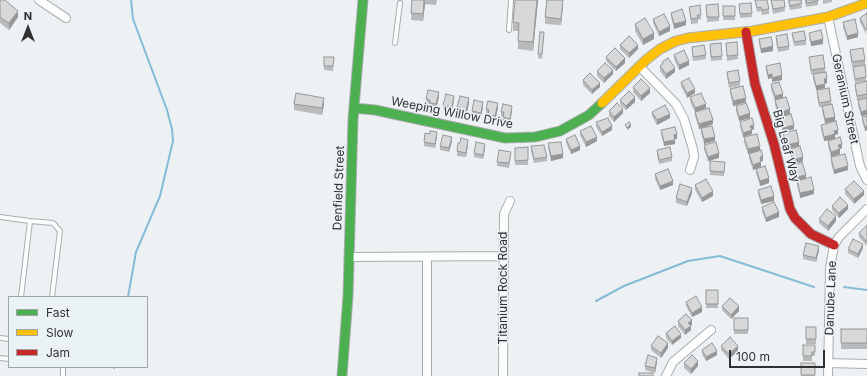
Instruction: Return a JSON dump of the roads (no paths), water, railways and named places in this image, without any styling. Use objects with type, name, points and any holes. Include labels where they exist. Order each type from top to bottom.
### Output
[{"type":"street","points":[[39,0],[66,18]]},
{"type":"street","name":"Denfield Street","points":[[342,376],[350,257],[354,108],[363,0]]},
{"type":"street","name":"Weeping Willow Drive","points":[[354,108],[375,110],[505,138],[535,137],[560,131],[589,114],[660,49],[676,41],[698,36],[746,32],[828,18],[867,3]]},
{"type":"street","name":"Geranium Street","points":[[828,18],[860,166],[867,180]]},
{"type":"street","name":"Big Leaf Way","points":[[746,32],[756,84],[774,144],[790,209],[795,218],[811,234],[834,245]]},
{"type":"street","points":[[640,66],[676,104],[682,115],[693,149],[694,157],[690,170]]},
{"type":"street","name":"Titanium Rock Road","points":[[502,376],[504,214],[510,201]]},
{"type":"street","name":"Danube Lane","points":[[828,376],[830,268],[834,245],[839,237],[867,209]]},
{"type":"street","points":[[350,257],[503,256]]},
{"type":"street","points":[[427,257],[427,376]]},
{"type":"street","points":[[666,376],[673,362],[711,330]]},
{"type":"street","points":[[828,363],[867,364]]},
{"type":"lane","points":[[509,30],[511,0]]},
{"type":"lane","points":[[395,44],[400,3]]},
{"type":"lane","points":[[0,217],[53,223],[60,231],[52,296]]},
{"type":"lane","points":[[21,296],[30,221]]},
{"type":"waterway","points":[[128,296],[136,252],[160,196],[173,141],[172,129],[167,110],[133,19],[131,0]]},
{"type":"waterway","points":[[596,301],[624,286],[688,261],[720,256],[814,287]]},
{"type":"waterway","points":[[844,287],[867,290]]}]
